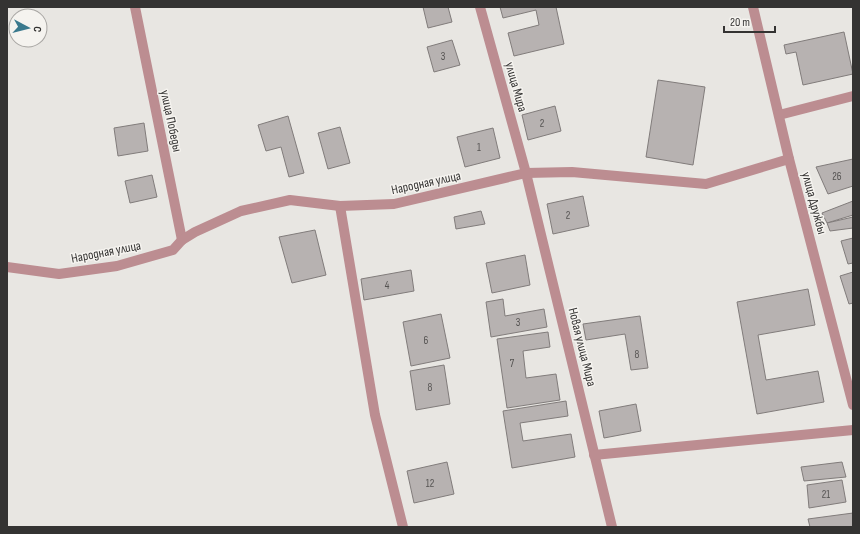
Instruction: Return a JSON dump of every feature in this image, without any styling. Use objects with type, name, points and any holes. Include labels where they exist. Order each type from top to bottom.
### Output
[{"type":"street","name":"улица Победы","points":[[135,7],[182,240]]},
{"type":"street","name":"улица Мира","points":[[480,7],[526,173]]},
{"type":"street","name":"улица Дружбы","points":[[753,7],[789,159],[853,405]]},
{"type":"street","points":[[779,115],[853,96]]},
{"type":"street","name":"Народная улица","points":[[7,267],[59,274],[116,266],[173,250],[182,240],[195,232],[241,212],[290,200],[340,206],[394,204],[526,173],[572,172],[706,184],[789,159]]},
{"type":"street","name":"Новая улица Мира","points":[[526,173],[612,527]]},
{"type":"street","points":[[340,206],[375,415],[403,527]]},
{"type":"street","points":[[594,455],[853,430]]},
{"type":"building","points":[[423,7],[448,7],[452,22],[428,28]]},
{"type":"building","points":[[500,7],[556,7],[564,44],[514,56],[508,33],[539,25],[536,10],[503,18]]},
{"type":"building","points":[[844,32],[853,74],[803,85],[796,52],[786,54],[784,45]]},
{"type":"building","points":[[452,40],[460,65],[434,72],[427,47]]},
{"type":"building","points":[[658,80],[705,87],[693,165],[646,157]]},
{"type":"building","points":[[555,106],[561,131],[528,140],[522,115]]},
{"type":"building","points":[[288,116],[304,173],[289,177],[281,147],[266,151],[258,125]]},
{"type":"building","points":[[144,123],[148,151],[118,156],[114,128]]},
{"type":"building","points":[[340,127],[350,163],[328,169],[318,133]]},
{"type":"building","points":[[493,128],[500,158],[465,167],[457,137]]},
{"type":"building","points":[[853,159],[853,186],[828,194],[816,167]]},
{"type":"building","points":[[152,175],[157,197],[130,203],[125,181]]},
{"type":"building","points":[[583,196],[589,226],[553,234],[547,204]]},
{"type":"building","points":[[853,201],[853,215],[827,223],[822,213]]},
{"type":"building","points":[[481,211],[485,224],[456,229],[454,217]]},
{"type":"building","points":[[853,217],[853,228],[830,231],[827,223]]},
{"type":"building","points":[[315,230],[326,275],[292,283],[279,237]]},
{"type":"building","points":[[853,238],[853,263],[848,264],[841,241]]},
{"type":"building","points":[[525,255],[530,285],[492,293],[486,263]]},
{"type":"building","points":[[411,270],[414,291],[364,300],[361,279]]},
{"type":"building","points":[[853,272],[853,303],[849,304],[840,276]]},
{"type":"building","points":[[808,289],[815,325],[758,335],[766,380],[818,371],[824,402],[757,414],[737,302]]},
{"type":"building","points":[[503,299],[505,316],[544,309],[547,327],[491,337],[486,302]]},
{"type":"building","points":[[441,314],[450,358],[411,366],[403,322]]},
{"type":"building","points":[[640,316],[648,368],[631,370],[625,334],[586,340],[583,324]]},
{"type":"building","points":[[548,332],[550,347],[523,351],[526,378],[556,374],[560,400],[507,408],[497,339]]},
{"type":"building","points":[[444,365],[450,404],[416,410],[410,371]]},
{"type":"building","points":[[566,401],[568,416],[520,423],[523,441],[571,434],[575,457],[512,468],[503,411]]},
{"type":"building","points":[[636,404],[641,431],[604,438],[599,411]]},
{"type":"building","points":[[447,462],[454,494],[414,503],[407,471]]},
{"type":"building","points":[[842,462],[846,477],[804,481],[801,467]]},
{"type":"building","points":[[842,480],[846,502],[809,508],[807,485]]},
{"type":"building","points":[[853,513],[853,527],[810,527],[808,519]]}]
